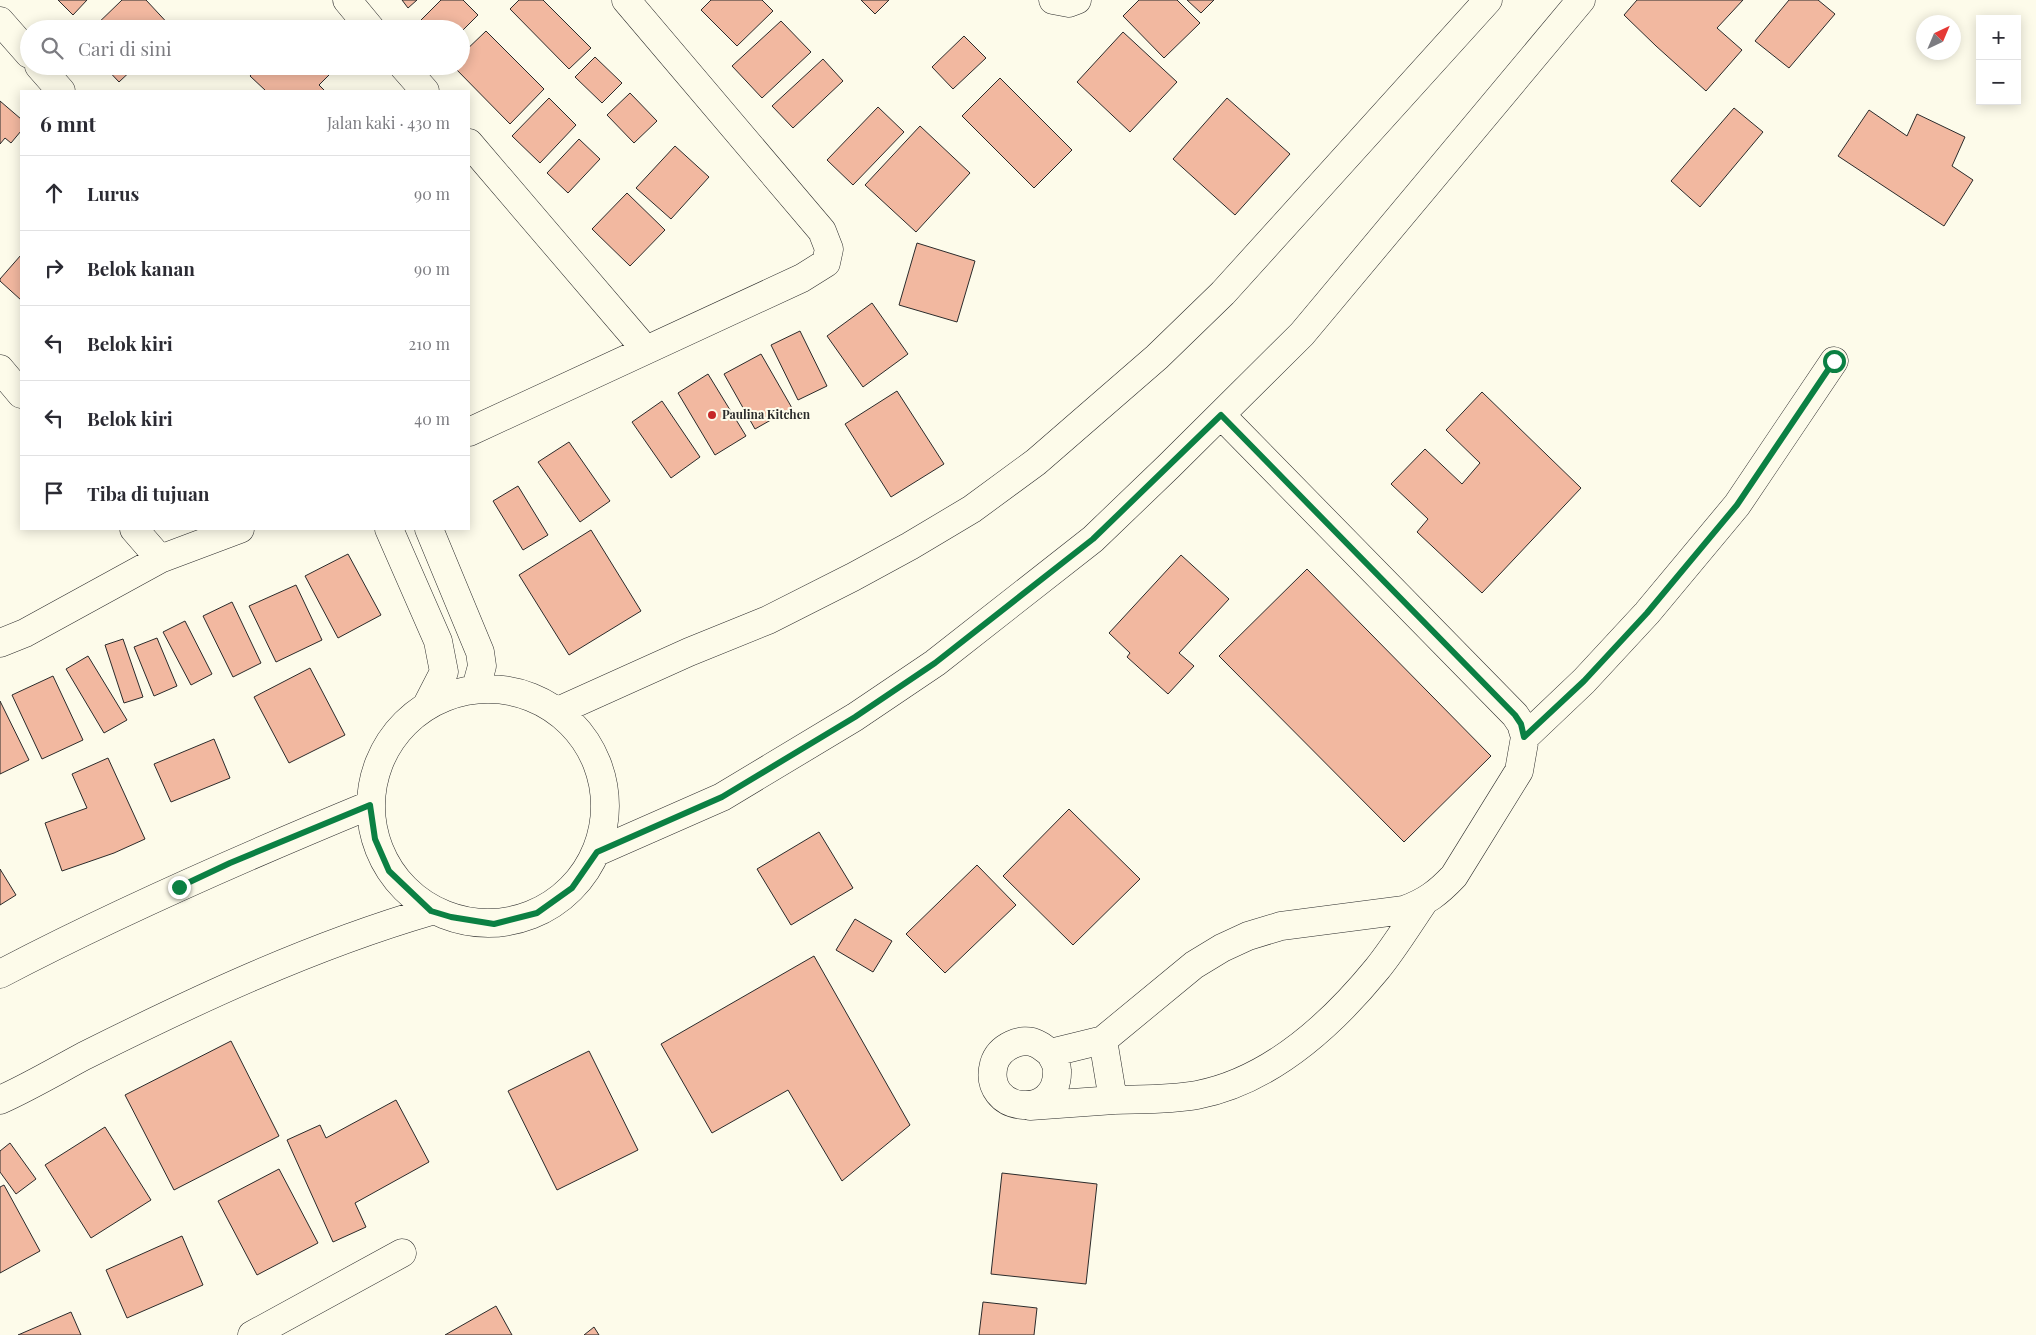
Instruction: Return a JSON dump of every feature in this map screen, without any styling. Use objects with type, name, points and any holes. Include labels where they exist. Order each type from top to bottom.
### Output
[{"type":"street","points":[[347,0],[364,20]]},
{"type":"street","points":[[470,432],[819,269],[826,263],[829,250],[822,231],[626,0]]},
{"type":"street","points":[[1053,0],[1069,3],[1078,0]]},
{"type":"street","points":[[558,711],[689,652],[768,620],[853,578],[972,509],[1036,462],[1157,357],[1222,293],[1488,0]]},
{"type":"street","points":[[597,852],[722,797],[855,717],[935,663],[1093,539],[1302,334],[1581,0]]},
{"type":"street","points":[[0,21],[20,44]]},
{"type":"street","points":[[47,75],[60,90]]},
{"type":"street","points":[[411,75],[424,90]]},
{"type":"street","points":[[470,144],[646,350]]},
{"type":"street","points":[[1524,737],[1584,681],[1647,613],[1737,505],[1834,361]]},
{"type":"street","points":[[0,369],[20,393]]},
{"type":"street","points":[[1030,1106],[1046,1099],[1056,1086],[1057,1069],[1050,1053],[1036,1043],[1019,1042],[1004,1048],[994,1062],[992,1079],[999,1095],[1013,1104],[1030,1106],[1113,1100],[1166,1099],[1198,1094],[1240,1080],[1269,1065],[1324,1024],[1351,999],[1378,968],[1423,903],[1454,876],[1519,772],[1524,737],[1521,724],[1515,715],[1221,415]]},
{"type":"street","points":[[135,530],[160,559]]},
{"type":"street","points":[[0,643],[25,633],[160,559],[237,530]]},
{"type":"street","points":[[389,530],[438,641],[444,672],[428,704]]},
{"type":"street","points":[[429,530],[480,652],[482,666],[476,688]]},
{"type":"street","points":[[476,688],[519,692],[558,711],[585,739],[602,775],[606,814],[597,852],[572,888],[537,913],[494,924],[451,917],[431,911],[389,871],[375,839],[370,805],[377,763],[400,726],[434,700],[476,688]]},
{"type":"street","points":[[0,974],[116,915],[230,863],[370,805]]},
{"type":"street","points":[[1050,1053],[1103,1040],[1194,965],[1222,948],[1248,936],[1281,926],[1404,910],[1423,903]]},
{"type":"street","points":[[0,1100],[173,1013],[321,947],[377,927],[431,911]]},
{"type":"street","points":[[1103,1040],[1113,1100]]},
{"type":"street","points":[[252,1335],[402,1253]]},
{"type":"building","points":[[58,0],[87,0],[73,15]]},
{"type":"building","points":[[122,0],[146,0],[165,20],[101,20]]},
{"type":"building","points":[[402,0],[417,0],[408,8]]},
{"type":"building","points":[[441,0],[463,0],[478,15],[470,23],[470,20],[421,20]]},
{"type":"building","points":[[519,0],[543,0],[591,48],[569,69],[510,9]]},
{"type":"building","points":[[711,0],[762,0],[773,11],[737,46],[701,10]]},
{"type":"building","points":[[861,0],[889,0],[875,14]]},
{"type":"building","points":[[1139,0],[1177,0],[1200,23],[1164,58],[1123,16]]},
{"type":"building","points":[[1187,0],[1214,0],[1201,13]]},
{"type":"building","points":[[1637,0],[1743,0],[1717,28],[1742,50],[1706,91],[1624,15]]},
{"type":"building","points":[[1789,0],[1818,0],[1835,14],[1789,68],[1755,41]]},
{"type":"building","points":[[781,21],[811,52],[762,98],[732,66]]},
{"type":"building","points":[[486,31],[544,89],[510,124],[462,75],[470,75],[470,46]]},
{"type":"building","points":[[1123,32],[1177,82],[1130,132],[1077,82]]},
{"type":"building","points":[[964,36],[986,58],[953,89],[932,67]]},
{"type":"building","points":[[595,57],[622,83],[602,103],[575,77]]},
{"type":"building","points":[[823,59],[843,81],[793,128],[772,106]]},
{"type":"building","points":[[112,75],[126,75],[119,82]]},
{"type":"building","points":[[329,75],[319,85],[324,90],[265,90],[250,76]]},
{"type":"building","points":[[1000,78],[1072,150],[1034,188],[962,116]]},
{"type":"building","points":[[630,93],[657,121],[634,143],[607,115]]},
{"type":"building","points":[[549,98],[576,125],[540,163],[512,136]]},
{"type":"building","points":[[1227,98],[1290,154],[1235,215],[1173,159]]},
{"type":"building","points":[[0,101],[20,118],[20,132],[11,143],[5,138],[0,144]]},
{"type":"building","points":[[878,107],[904,132],[853,185],[827,160]]},
{"type":"building","points":[[1734,108],[1763,132],[1700,207],[1671,181]]},
{"type":"building","points":[[1869,110],[1907,136],[1917,114],[1965,137],[1952,166],[1973,180],[1944,226],[1838,156]]},
{"type":"building","points":[[920,126],[970,173],[916,232],[865,185]]},
{"type":"building","points":[[579,139],[600,159],[568,193],[547,173]]},
{"type":"building","points":[[675,146],[709,177],[671,219],[636,188]]},
{"type":"building","points":[[627,193],[665,230],[630,266],[592,229]]},
{"type":"building","points":[[917,243],[975,261],[957,322],[899,305]]},
{"type":"building","points":[[20,256],[20,299],[0,279]]},
{"type":"building","points":[[872,303],[908,354],[863,387],[827,336]]},
{"type":"building","points":[[800,331],[827,386],[798,400],[771,345]]},
{"type":"building","points":[[761,354],[792,408],[755,429],[724,374]]},
{"type":"building","name":"Paulina Kitchen","points":[[708,374],[746,436],[715,455],[678,393]]},
{"type":"building","points":[[897,391],[944,464],[891,497],[845,424]]},
{"type":"building","points":[[1482,392],[1581,488],[1482,593],[1417,532],[1428,519],[1391,484],[1425,449],[1462,484],[1480,463],[1446,430]]},
{"type":"building","points":[[662,401],[700,457],[671,478],[632,422]]},
{"type":"building","points":[[569,442],[610,501],[580,522],[538,462]]},
{"type":"building","points":[[518,486],[548,535],[523,550],[493,501]]},
{"type":"building","points":[[591,530],[641,611],[569,655],[519,575]]},
{"type":"building","points":[[348,554],[381,615],[338,638],[305,576]]},
{"type":"building","points":[[1181,555],[1229,599],[1179,653],[1194,666],[1168,694],[1127,657],[1130,653],[1109,633]]},
{"type":"building","points":[[1307,569],[1491,756],[1404,842],[1219,656]]},
{"type":"building","points":[[296,585],[322,640],[276,662],[249,606]]},
{"type":"building","points":[[232,602],[261,663],[233,677],[203,616]]},
{"type":"building","points":[[185,621],[212,674],[191,685],[163,632]]},
{"type":"building","points":[[157,638],[177,686],[154,696],[134,647]]},
{"type":"building","points":[[123,639],[143,697],[124,703],[105,645]]},
{"type":"building","points":[[88,656],[127,720],[104,733],[66,669]]},
{"type":"building","points":[[310,668],[345,735],[289,763],[254,697]]},
{"type":"building","points":[[53,676],[83,740],[42,759],[12,695]]},
{"type":"building","points":[[0,701],[29,760],[0,774]]},
{"type":"building","points":[[214,739],[230,778],[171,802],[154,764]]},
{"type":"building","points":[[108,758],[145,839],[114,853],[62,871],[45,823],[87,808],[72,774]]},
{"type":"building","points":[[1069,809],[1140,879],[1073,945],[1003,876]]},
{"type":"building","points":[[819,832],[853,888],[791,925],[757,869]]},
{"type":"building","points":[[977,865],[1016,905],[945,973],[906,934]]},
{"type":"building","points":[[0,869],[16,895],[0,905]]},
{"type":"building","points":[[855,919],[892,941],[873,972],[836,950]]},
{"type":"building","points":[[814,956],[910,1125],[842,1181],[788,1090],[712,1133],[661,1044]]},
{"type":"building","points":[[231,1041],[279,1136],[174,1190],[125,1095]]},
{"type":"building","points":[[589,1051],[638,1150],[557,1190],[508,1091]]},
{"type":"building","points":[[396,1100],[429,1162],[355,1203],[366,1227],[333,1242],[287,1140],[320,1125],[326,1138]]},
{"type":"building","points":[[105,1127],[151,1200],[91,1238],[45,1165]]},
{"type":"building","points":[[10,1143],[36,1179],[16,1194],[0,1172],[0,1151]]},
{"type":"building","points":[[279,1169],[318,1243],[257,1275],[218,1201]]},
{"type":"building","points":[[1002,1173],[1097,1184],[1086,1284],[991,1274]]},
{"type":"building","points":[[4,1185],[40,1251],[0,1273],[0,1187]]},
{"type":"building","points":[[182,1236],[203,1285],[127,1318],[106,1270]]},
{"type":"building","points":[[983,1302],[1037,1308],[1034,1335],[979,1335]]},
{"type":"building","points":[[496,1306],[512,1335],[445,1335]]},
{"type":"building","points":[[71,1312],[81,1335],[18,1335]]},
{"type":"building","points":[[594,1327],[599,1335],[584,1335]]},
{"type":"place","name":"Paulina Kitchen","points":[[712,415]]},
{"type":"route","points":[[179,887],[230,863],[370,805],[375,839],[389,871],[431,911],[451,917],[494,924],[537,913],[572,888],[597,852],[722,797],[855,717],[935,663],[1093,539],[1221,415],[1515,715],[1521,724],[1524,737],[1584,681],[1647,613],[1737,505],[1834,361]]}]
